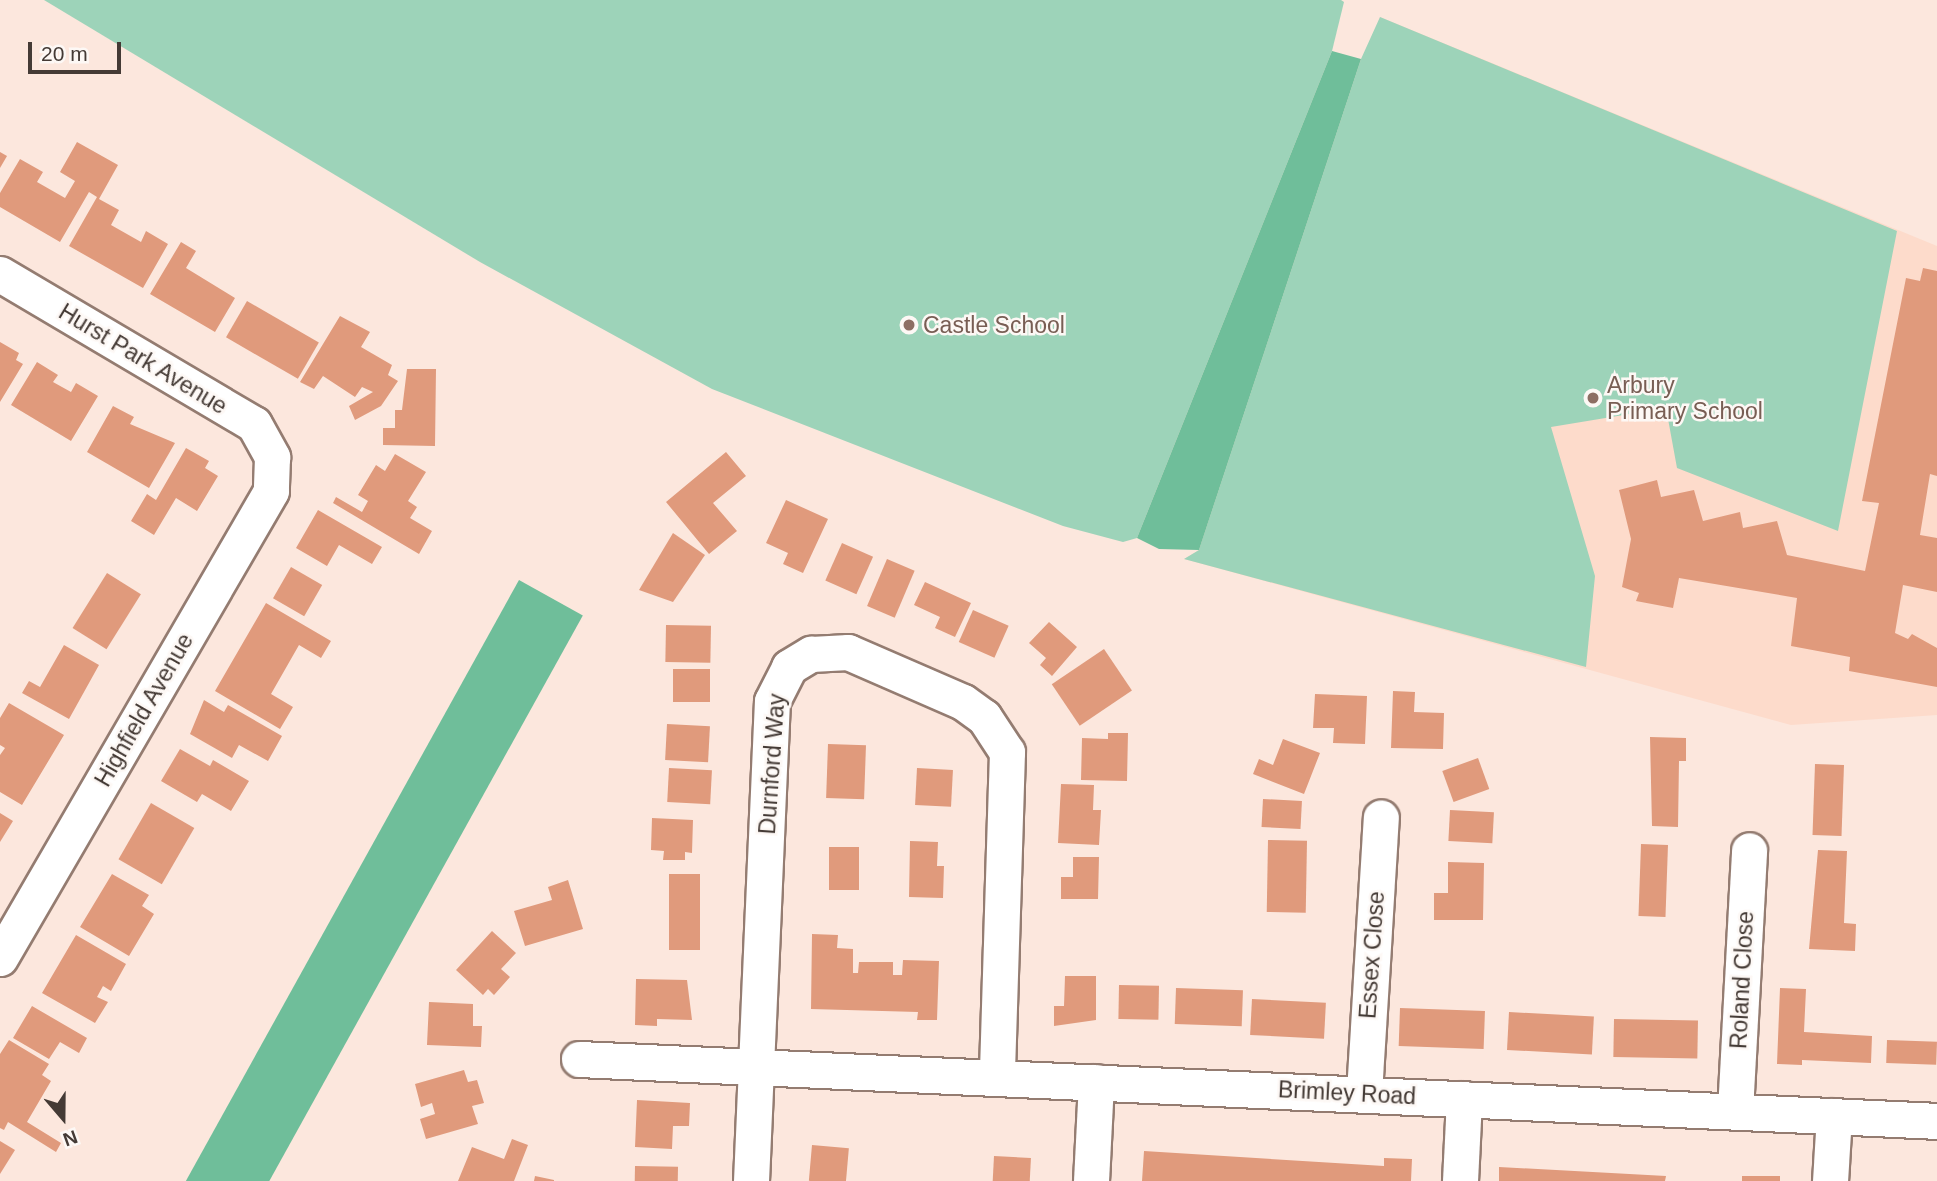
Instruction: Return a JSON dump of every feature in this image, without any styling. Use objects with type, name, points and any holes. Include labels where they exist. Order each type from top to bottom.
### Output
[{"type":"street","name":"Hurst Park Avenue","points":[[0,274],[254,424],[272,457]]},
{"type":"street","name":"Highfield Avenue","points":[[0,958],[271,491],[272,457]]},
{"type":"street","name":"Durnford Way","points":[[751,1181],[772,701],[789,667],[811,653],[848,652],[963,702],[984,717],[1007,752],[997,1076]]},
{"type":"street","name":"Essex Close","points":[[1364,1093],[1381,818]]},
{"type":"street","name":"Roland Close","points":[[1735,1111],[1749,850]]},
{"type":"street","name":"Brimley Road","points":[[579,1059],[1937,1121]]},
{"type":"street","points":[[1091,1181],[1096,1082]]},
{"type":"street","points":[[1460,1181],[1464,1099]]},
{"type":"street","points":[[1830,1181],[1834,1116]]},
{"type":"shaded area","name":"Arbury Primary School","points":[[1380,17],[1937,246],[1937,715],[1791,725],[1184,559],[1199,550]]},
{"type":"green space","name":"Castle School","points":[[44,0],[1344,2],[1332,51],[1137,538],[1123,542],[1063,526],[712,389],[480,262]]},
{"type":"green space","name":"Arbury Primary School","points":[[1380,17],[1897,231],[1838,531],[1677,468],[1666,408],[1551,427],[1595,576],[1586,667],[1184,559],[1199,550],[1361,59]]},
{"type":"green space","points":[[1332,51],[1361,59],[1199,550],[1159,549],[1137,538]]},
{"type":"green space","points":[[519,580],[583,615],[269,1181],[186,1181]]},
{"type":"building","points":[[77,142],[118,165],[99,199],[119,210],[111,225],[141,242],[146,231],[168,244],[143,288],[69,246],[97,197],[89,192],[60,242],[0,207],[0,193],[20,159],[43,172],[37,182],[65,198],[75,181],[60,172]]},
{"type":"building","points":[[0,152],[7,156],[0,168]]},
{"type":"building","points":[[181,242],[196,251],[186,268],[235,298],[215,332],[150,294]]},
{"type":"building","points":[[1923,268],[1937,271],[1937,476],[1930,474],[1920,535],[1937,538],[1937,592],[1903,585],[1895,633],[1908,639],[1912,634],[1937,648],[1937,687],[1849,671],[1850,657],[1791,646],[1797,598],[1679,578],[1673,608],[1636,601],[1639,593],[1622,587],[1631,539],[1619,490],[1657,480],[1661,497],[1694,490],[1703,521],[1740,512],[1743,528],[1777,521],[1787,555],[1865,571],[1879,503],[1862,501],[1906,278],[1920,281]]},
{"type":"building","points":[[247,301],[319,342],[298,379],[226,337]]},
{"type":"building","points":[[340,316],[370,332],[361,347],[392,365],[388,375],[398,381],[381,406],[355,420],[349,406],[373,392],[362,387],[355,397],[323,376],[314,389],[300,382]]},
{"type":"building","points":[[0,342],[19,353],[16,360],[23,364],[0,402]]},
{"type":"building","points":[[37,362],[58,375],[53,382],[71,392],[76,383],[98,396],[71,441],[11,405]]},
{"type":"building","points":[[407,369],[436,369],[435,446],[383,445],[383,428],[395,428],[395,410],[402,410]]},
{"type":"building","points":[[113,406],[134,417],[130,424],[175,443],[149,488],[87,452]]},
{"type":"building","points":[[186,448],[209,461],[205,468],[218,476],[197,511],[176,498],[154,535],[131,521],[147,494],[156,500]]},
{"type":"building","points":[[726,452],[746,476],[713,503],[737,531],[709,554],[666,502]]},
{"type":"building","points":[[395,454],[426,472],[408,501],[417,507],[410,518],[432,531],[419,554],[333,503],[336,497],[362,512],[368,501],[358,495],[376,465],[385,471]]},
{"type":"building","points":[[786,500],[828,519],[803,573],[783,564],[788,553],[766,543]]},
{"type":"building","points":[[318,510],[382,547],[372,564],[339,545],[327,566],[296,548]]},
{"type":"building","points":[[673,533],[705,555],[673,602],[639,590]]},
{"type":"building","points":[[842,543],[873,557],[856,594],[825,580]]},
{"type":"building","points":[[887,559],[915,571],[895,618],[867,606]]},
{"type":"building","points":[[291,567],[322,585],[304,616],[273,598]]},
{"type":"building","points":[[107,573],[141,594],[106,649],[73,628]]},
{"type":"building","points":[[925,582],[971,603],[955,637],[935,628],[940,617],[914,605]]},
{"type":"building","points":[[266,603],[331,641],[321,658],[299,645],[271,694],[293,707],[280,729],[215,691]]},
{"type":"building","points":[[973,610],[1009,626],[994,658],[959,642]]},
{"type":"building","points":[[1049,622],[1077,647],[1052,676],[1040,665],[1046,658],[1029,643]]},
{"type":"building","points":[[666,625],[711,626],[710,663],[665,662]]},
{"type":"building","points":[[64,645],[99,665],[69,719],[22,693],[29,681],[40,687]]},
{"type":"building","points":[[1104,649],[1132,690],[1080,726],[1052,684]]},
{"type":"building","points":[[673,669],[710,669],[710,702],[673,702]]},
{"type":"building","points":[[1393,691],[1415,692],[1414,712],[1444,713],[1443,749],[1391,748]]},
{"type":"building","points":[[1315,694],[1367,696],[1365,744],[1333,743],[1334,728],[1313,728]]},
{"type":"building","points":[[204,700],[224,712],[228,705],[282,736],[268,761],[239,745],[232,758],[190,734]]},
{"type":"building","points":[[9,703],[64,735],[22,805],[0,792],[0,755],[5,748],[0,745],[0,718]]},
{"type":"building","points":[[667,724],[710,726],[708,762],[665,760]]},
{"type":"building","points":[[1108,733],[1128,733],[1127,781],[1081,780],[1082,738],[1108,739]]},
{"type":"building","points":[[1650,737],[1686,738],[1686,761],[1679,761],[1678,827],[1652,826]]},
{"type":"building","points":[[1283,739],[1320,753],[1304,794],[1253,774],[1259,759],[1273,765]]},
{"type":"building","points":[[828,744],[866,745],[864,799],[826,798]]},
{"type":"building","points":[[180,749],[210,766],[213,760],[249,781],[231,811],[202,794],[197,802],[161,781]]},
{"type":"building","points":[[1478,758],[1489,789],[1454,802],[1442,771]]},
{"type":"building","points":[[1815,764],[1844,765],[1842,836],[1813,835]]},
{"type":"building","points":[[669,768],[712,770],[710,804],[667,802]]},
{"type":"building","points":[[917,768],[953,770],[951,807],[915,805]]},
{"type":"building","points":[[1061,784],[1094,785],[1093,810],[1101,810],[1099,845],[1058,843]]},
{"type":"building","points":[[1263,799],[1302,801],[1300,829],[1262,827]]},
{"type":"building","points":[[151,803],[194,828],[162,884],[118,859]]},
{"type":"building","points":[[1450,810],[1494,812],[1492,843],[1448,841]]},
{"type":"building","points":[[0,813],[13,821],[0,842]]},
{"type":"building","points":[[652,818],[693,820],[692,853],[685,852],[685,860],[663,860],[664,851],[651,850]]},
{"type":"building","points":[[1268,840],[1307,841],[1306,913],[1267,912]]},
{"type":"building","points":[[910,841],[938,842],[937,866],[944,866],[943,898],[909,897]]},
{"type":"building","points":[[1641,844],[1668,845],[1665,917],[1638,916]]},
{"type":"building","points":[[829,847],[859,847],[859,890],[829,890]]},
{"type":"building","points":[[1818,850],[1847,851],[1844,923],[1856,924],[1855,951],[1809,949]]},
{"type":"building","points":[[1073,857],[1099,857],[1098,899],[1061,899],[1061,877],[1073,877]]},
{"type":"building","points":[[1448,862],[1484,863],[1483,920],[1434,920],[1434,893],[1448,893]]},
{"type":"building","points":[[112,874],[149,895],[142,906],[154,914],[129,956],[80,927]]},
{"type":"building","points":[[669,874],[700,874],[700,950],[669,950]]},
{"type":"building","points":[[568,880],[583,929],[525,946],[514,911],[552,900],[548,887]]},
{"type":"building","points":[[492,931],[516,953],[501,969],[510,977],[494,995],[488,989],[483,995],[456,970]]},
{"type":"building","points":[[812,934],[838,935],[837,948],[853,949],[853,973],[858,973],[859,962],[893,962],[893,975],[902,975],[903,960],[939,961],[937,1020],[917,1020],[918,1012],[811,1009]]},
{"type":"building","points":[[76,935],[126,964],[111,991],[103,986],[97,997],[108,1002],[95,1023],[42,993]]},
{"type":"building","points":[[1065,976],[1096,976],[1096,1020],[1054,1026],[1054,1006],[1064,1006]]},
{"type":"building","points":[[636,979],[687,980],[692,1020],[657,1019],[657,1026],[635,1025]]},
{"type":"building","points":[[1119,985],[1159,986],[1158,1020],[1118,1019]]},
{"type":"building","points":[[1176,988],[1243,990],[1242,1026],[1175,1024]]},
{"type":"building","points":[[1780,988],[1806,989],[1804,1032],[1872,1036],[1871,1063],[1802,1060],[1802,1065],[1777,1064]]},
{"type":"building","points":[[1252,999],[1326,1003],[1324,1039],[1250,1035]]},
{"type":"building","points":[[429,1002],[473,1004],[473,1026],[482,1026],[481,1047],[427,1045]]},
{"type":"building","points":[[32,1006],[87,1038],[79,1053],[60,1042],[49,1059],[13,1038]]},
{"type":"building","points":[[1400,1008],[1485,1011],[1484,1049],[1399,1046]]},
{"type":"building","points":[[1509,1012],[1594,1016],[1592,1054],[1507,1050]]},
{"type":"building","points":[[1614,1019],[1698,1020],[1697,1058],[1613,1057]]},
{"type":"building","points":[[9,1040],[49,1064],[42,1075],[51,1081],[27,1122],[61,1143],[56,1152],[8,1122],[4,1130],[0,1128],[0,1054]]},
{"type":"building","points":[[1887,1040],[1937,1042],[1936,1065],[1886,1063]]},
{"type":"building","points":[[464,1070],[468,1082],[477,1080],[484,1103],[472,1106],[478,1124],[426,1139],[420,1119],[435,1114],[432,1103],[421,1107],[415,1084]]},
{"type":"building","points":[[637,1100],[690,1103],[689,1126],[673,1126],[672,1149],[635,1147]]},
{"type":"building","points":[[512,1139],[528,1145],[514,1181],[458,1181],[472,1147],[504,1159]]},
{"type":"building","points":[[0,1141],[15,1150],[0,1174]]},
{"type":"building","points":[[812,1145],[849,1148],[846,1181],[809,1181]]},
{"type":"building","points":[[1144,1151],[1384,1166],[1384,1158],[1412,1159],[1411,1181],[1142,1181]]},
{"type":"building","points":[[994,1156],[1031,1158],[1030,1181],[993,1181]]},
{"type":"building","points":[[635,1166],[678,1167],[678,1181],[635,1181]]},
{"type":"building","points":[[1499,1167],[1666,1176],[1665,1181],[1499,1181]]},
{"type":"building","points":[[535,1176],[554,1180],[554,1181],[534,1181]]},
{"type":"building","points":[[1742,1176],[1780,1176],[1780,1181],[1742,1181]]},
{"type":"place","name":"Castle School","points":[[909,325]]},
{"type":"place","name":"Arbury Primary School","points":[[1593,398]]}]
